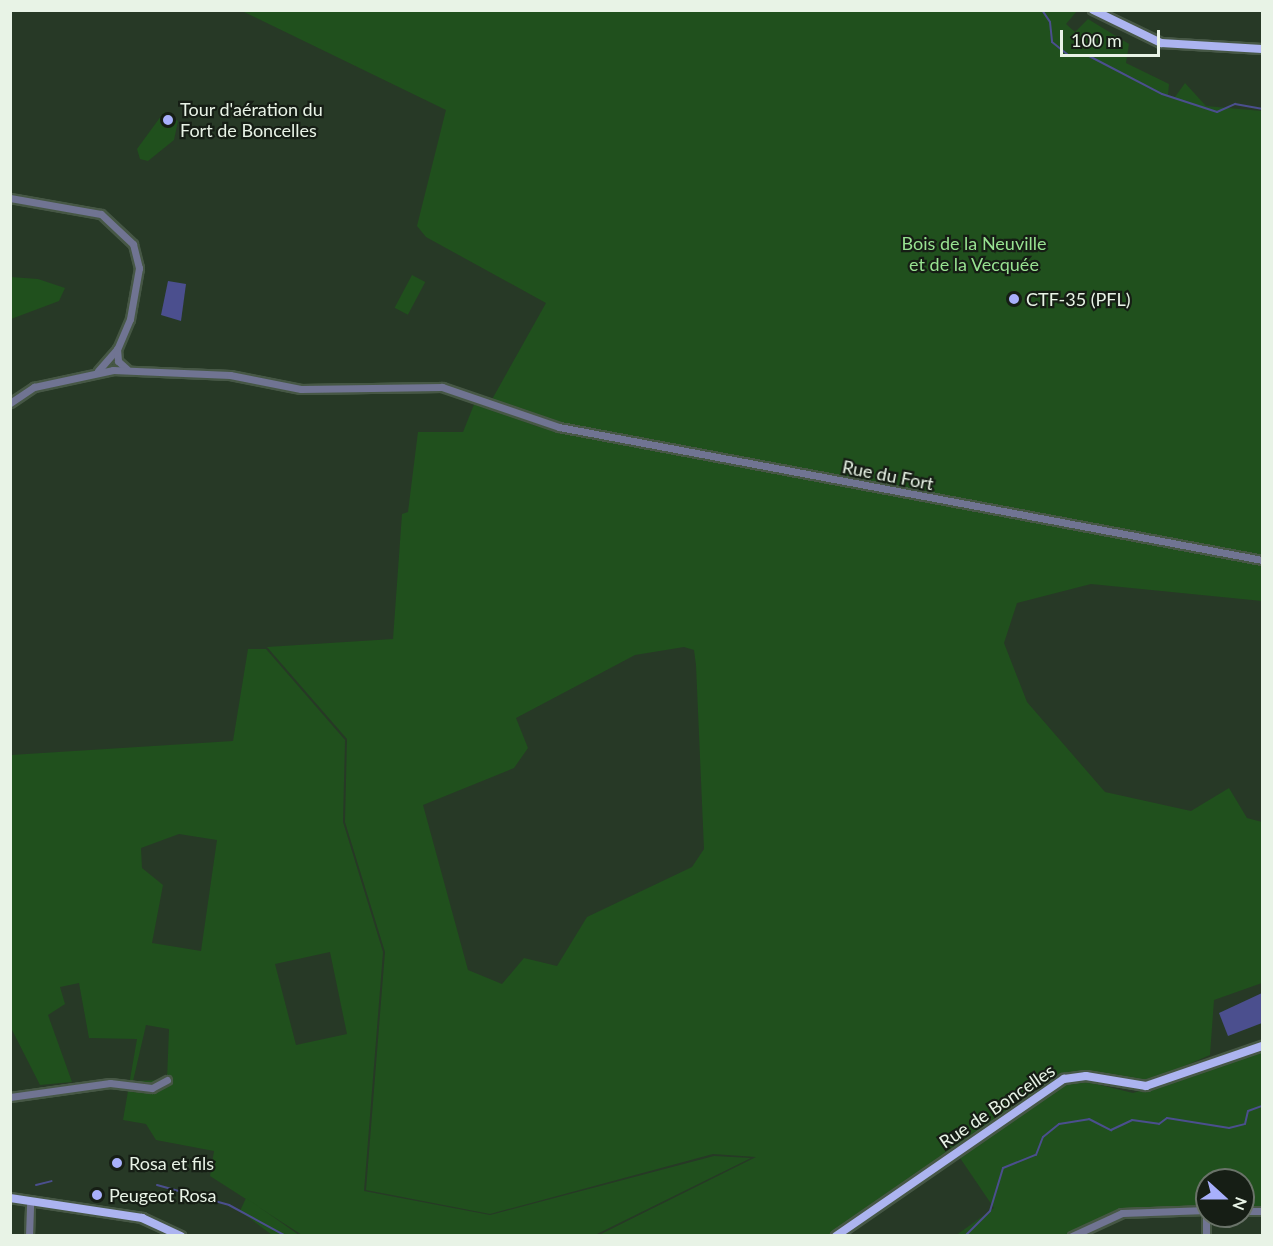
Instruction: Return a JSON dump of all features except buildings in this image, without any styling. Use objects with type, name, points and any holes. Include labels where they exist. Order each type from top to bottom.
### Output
[{"type":"main road","points":[[1093,10],[1161,43],[1263,49]]},
{"type":"main road","name":"Rue de Boncelles","points":[[836,1236],[1064,1079],[1086,1076],[1146,1086],[1263,1046]]},
{"type":"main road","points":[[10,1198],[30,1203],[142,1218],[181,1236]]},
{"type":"street","points":[[10,198],[101,214],[129,237],[138,277],[130,320],[117,349],[98,371]]},
{"type":"street","points":[[117,349],[118,361],[128,370]]},
{"type":"street","name":"Rue du Fort","points":[[10,403],[34,387],[98,371],[128,370],[231,375],[301,389],[442,387],[509,414],[1263,560]]},
{"type":"street","points":[[10,1097],[110,1083],[152,1088],[167,1080]]},
{"type":"street","points":[[29,1236],[30,1203]]},
{"type":"street","points":[[1072,1236],[1122,1213],[1195,1210]]},
{"type":"green space","name":"Bois de la Neuville et de la Vecquée","points":[[242,11],[1077,11],[1066,24],[1075,32],[1088,19],[1129,44],[1126,63],[1169,84],[1168,95],[1175,97],[1185,83],[1206,106],[1262,111],[1262,557],[545,421],[490,403],[546,303],[426,237],[417,226],[446,110]]},
{"type":"green space","points":[[164,112],[178,121],[174,140],[148,161],[140,159],[137,149]]},
{"type":"green space","points":[[412,275],[425,282],[408,315],[395,308]]},
{"type":"green space","points":[[11,277],[38,279],[65,288],[59,301],[11,319]]},
{"type":"green space","points":[[475,402],[536,426],[1262,564],[1262,601],[1091,584],[1017,603],[1004,643],[1027,702],[1105,792],[1191,811],[1229,788],[1247,818],[1262,822],[1262,983],[1214,1000],[1210,1055],[1150,1081],[1088,1072],[1064,1075],[829,1235],[599,1235],[756,1157],[713,1154],[490,1214],[366,1190],[385,952],[345,822],[347,739],[267,647],[393,639],[402,514],[408,512],[418,432],[463,432]],"holes":[[[684,647],[694,650],[704,849],[692,867],[587,917],[557,966],[524,958],[502,984],[468,970],[423,805],[514,768],[528,748],[516,718],[635,655]]]},
{"type":"green space","points":[[248,649],[266,649],[345,740],[343,822],[383,952],[364,1191],[490,1215],[714,1156],[751,1158],[595,1235],[302,1235],[210,1176],[214,1151],[156,1140],[146,1124],[123,1120],[137,1039],[89,1038],[79,983],[60,987],[65,1004],[48,1015],[72,1082],[40,1085],[11,1028],[11,755],[233,741]],"holes":[[[179,834],[217,840],[201,951],[152,943],[163,885],[142,868],[141,848]],[[330,952],[347,1034],[296,1045],[275,964]],[[146,1025],[169,1029],[167,1080],[133,1081]]]},
{"type":"green space","points":[[1262,1050],[1262,1206],[1255,1206],[1255,1168],[1195,1168],[1195,1206],[1118,1209],[1066,1235],[955,1236],[994,1208],[958,1155],[1062,1083],[1080,1080],[1133,1093]]},
{"type":"green space","points":[[246,1198],[299,1235],[272,1235],[240,1211]]},
{"type":"water","points":[[168,281],[186,284],[181,321],[161,315]]},
{"type":"water","points":[[1262,993],[1262,1023],[1228,1036],[1219,1013]]},
{"type":"waterway","points":[[1042,10],[1050,22],[1052,42],[1069,56],[1089,56],[1162,94],[1217,112],[1235,104],[1262,109]]},
{"type":"waterway","points":[[965,1236],[990,1211],[1003,1168],[1036,1155],[1043,1137],[1059,1124],[1089,1119],[1111,1130],[1132,1120],[1159,1124],[1167,1118],[1229,1128],[1245,1124],[1248,1111],[1262,1106]]},
{"type":"waterway","points":[[36,1185],[52,1181]]},
{"type":"waterway","points":[[157,1185],[229,1205],[286,1236]]},
{"type":"place","name":"Tour d'aération du Fort de Boncelles","points":[[168,120]]},
{"type":"place","name":"CTF-35 (PFL)","points":[[1014,299]]},
{"type":"place","name":"Rosa et fils","points":[[117,1163]]},
{"type":"place","name":"Peugeot Rosa","points":[[97,1195]]}]
